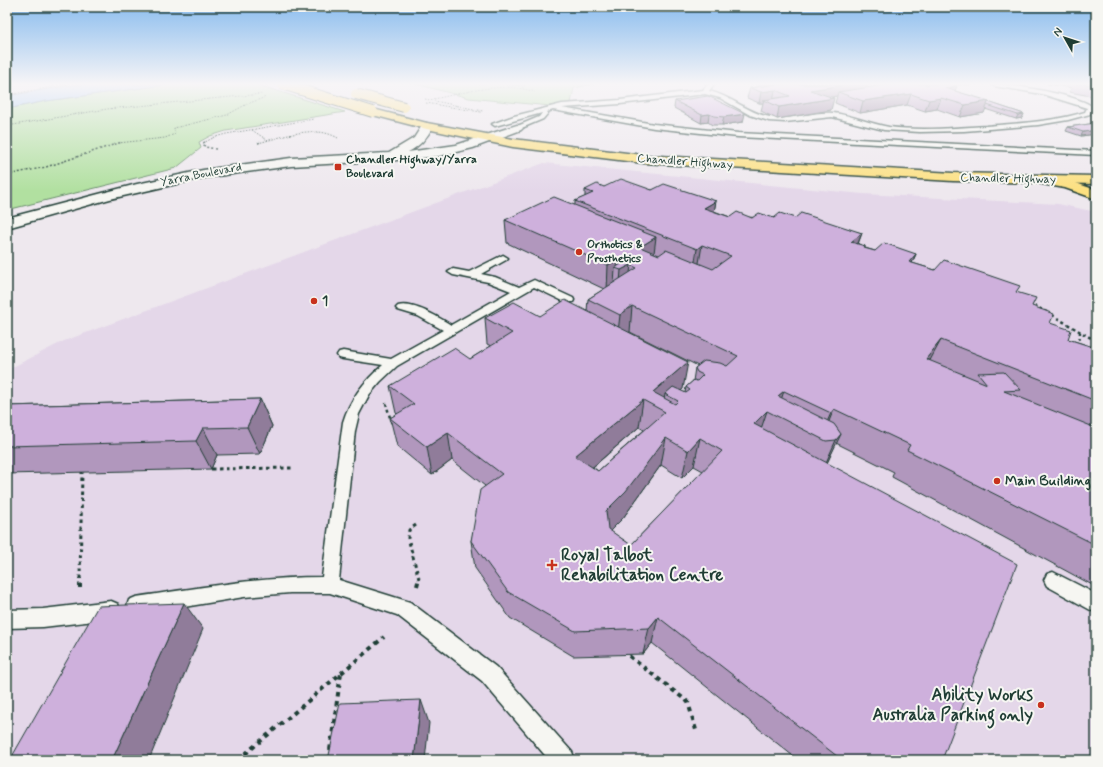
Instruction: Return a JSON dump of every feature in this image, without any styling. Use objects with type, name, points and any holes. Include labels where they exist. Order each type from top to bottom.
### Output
[{"type":"main road","name":"Chandler Highway","points":[[403,120],[427,126],[524,144],[669,162],[930,176],[1042,180],[1096,180]]},
{"type":"main road","points":[[490,120],[517,128],[537,131]]},
{"type":"main road","name":"Yarra Boulevard","points":[[394,157],[469,134],[490,120]]},
{"type":"main road","points":[[394,157],[416,143],[422,136],[427,126]]},
{"type":"main road","name":"Yarra Boulevard","points":[[7,223],[158,184],[233,168],[271,164],[394,157],[445,151],[517,128]]},
{"type":"main road","points":[[1042,180],[1068,185],[1096,194]]},
{"type":"lane","points":[[517,128],[537,120]]},
{"type":"lane","points":[[616,120],[654,126],[738,135],[1096,153]]},
{"type":"lane","points":[[773,120],[783,121],[792,120]]},
{"type":"lane","points":[[851,120],[891,129],[940,130],[1027,124],[1061,120]]},
{"type":"lane","points":[[471,275],[503,258]]},
{"type":"lane","points":[[453,272],[491,279],[520,291]]},
{"type":"lane","points":[[330,585],[347,434],[354,410],[361,397],[378,375],[393,363],[534,283],[569,300]]},
{"type":"lane","points":[[402,308],[415,310],[451,330]]},
{"type":"lane","points":[[343,355],[393,363]]},
{"type":"lane","points":[[1053,580],[1096,604]]},
{"type":"lane","points":[[7,619],[43,618],[80,614],[244,589],[290,585],[330,585],[403,608],[489,674],[564,760]]},
{"type":"path","points":[[7,126],[44,120]]},
{"type":"path","points":[[7,175],[46,166],[122,142],[165,138],[175,134],[174,128],[207,120]]},
{"type":"path","points":[[218,150],[205,147],[203,143],[215,137],[251,129],[307,120]]},
{"type":"path","points":[[251,129],[268,141]]},
{"type":"path","points":[[257,143],[310,132],[322,132],[334,135]]},
{"type":"path","points":[[1026,300],[1096,341]]},
{"type":"path","points":[[1079,353],[1080,332]]},
{"type":"path","points":[[378,375],[392,427]]},
{"type":"path","points":[[211,469],[292,468]]},
{"type":"path","points":[[80,614],[82,472]]},
{"type":"path","points":[[415,590],[419,580],[408,538],[409,530],[416,525]]},
{"type":"path","points":[[238,760],[384,637]]},
{"type":"path","points":[[629,656],[688,702],[696,730]]},
{"type":"path","points":[[330,753],[341,673]]},
{"type":"shaded area","name":"Royal Talbot Rehabilitation Centre","points":[[544,163],[863,194],[1058,204],[1096,212],[1096,760],[7,760],[7,370],[64,341]]},
{"type":"green space","points":[[7,120],[296,120],[226,131],[210,136],[199,142],[201,148],[176,168],[7,210]]},
{"type":"building","points":[[1096,123],[1096,130],[1083,132],[1068,127]]},
{"type":"building","name":"Main Building","points":[[621,179],[652,190],[664,184],[716,201],[704,208],[730,217],[737,212],[752,218],[759,213],[774,218],[780,213],[795,218],[801,213],[862,233],[851,242],[865,246],[864,248],[875,251],[884,243],[916,254],[909,262],[935,270],[944,260],[1020,286],[1016,292],[1036,298],[1032,306],[1054,314],[1050,323],[1071,330],[1068,339],[1096,348],[1096,401],[941,340],[926,359],[987,384],[978,373],[1004,372],[1021,390],[1004,391],[1096,428],[1096,545],[907,450],[910,445],[834,409],[831,413],[784,391],[778,396],[834,424],[841,434],[836,440],[826,441],[767,411],[754,424],[1017,564],[942,760],[842,760],[658,617],[649,628],[575,631],[508,592],[471,541],[480,490],[502,474],[448,433],[427,447],[390,418],[414,404],[390,386],[454,348],[470,359],[512,333],[485,318],[514,302],[540,316],[565,300],[688,362],[653,392],[675,404],[678,401],[665,394],[673,387],[686,393],[690,390],[686,387],[694,380],[697,381],[703,375],[697,372],[695,368],[704,361],[720,363],[727,366],[738,356],[632,306],[620,315],[588,299],[637,268],[631,265],[621,270],[615,268],[624,262],[618,259],[608,265],[505,220],[554,197],[656,237],[640,247],[659,255],[666,250],[713,269],[731,256],[702,245],[697,249],[575,201],[593,193],[585,190],[597,184],[604,187]],"holes":[[[643,400],[665,412],[598,471],[575,456]],[[666,438],[688,451],[700,438],[722,451],[631,545],[608,529],[606,511],[626,491]]]},
{"type":"building","points":[[260,399],[247,427],[203,428],[196,441],[7,446],[7,406]]},
{"type":"building","points":[[184,603],[112,760],[10,760],[98,606]]},
{"type":"building","points":[[421,700],[414,760],[328,760],[340,703]]},
{"type":"place","name":"Chandler Highway/Yarra Boulevard","points":[[338,167]]},
{"type":"place","name":"Orthotics & Prosthetics","points":[[579,252]]},
{"type":"place","name":"1","points":[[314,301]]},
{"type":"place","name":"Main Building","points":[[997,481]]},
{"type":"place","name":"Royal Talbot Rehabilitation Centre","points":[[552,565]]},
{"type":"place","name":"Ability Works Australia Parking only","points":[[1041,705]]}]
